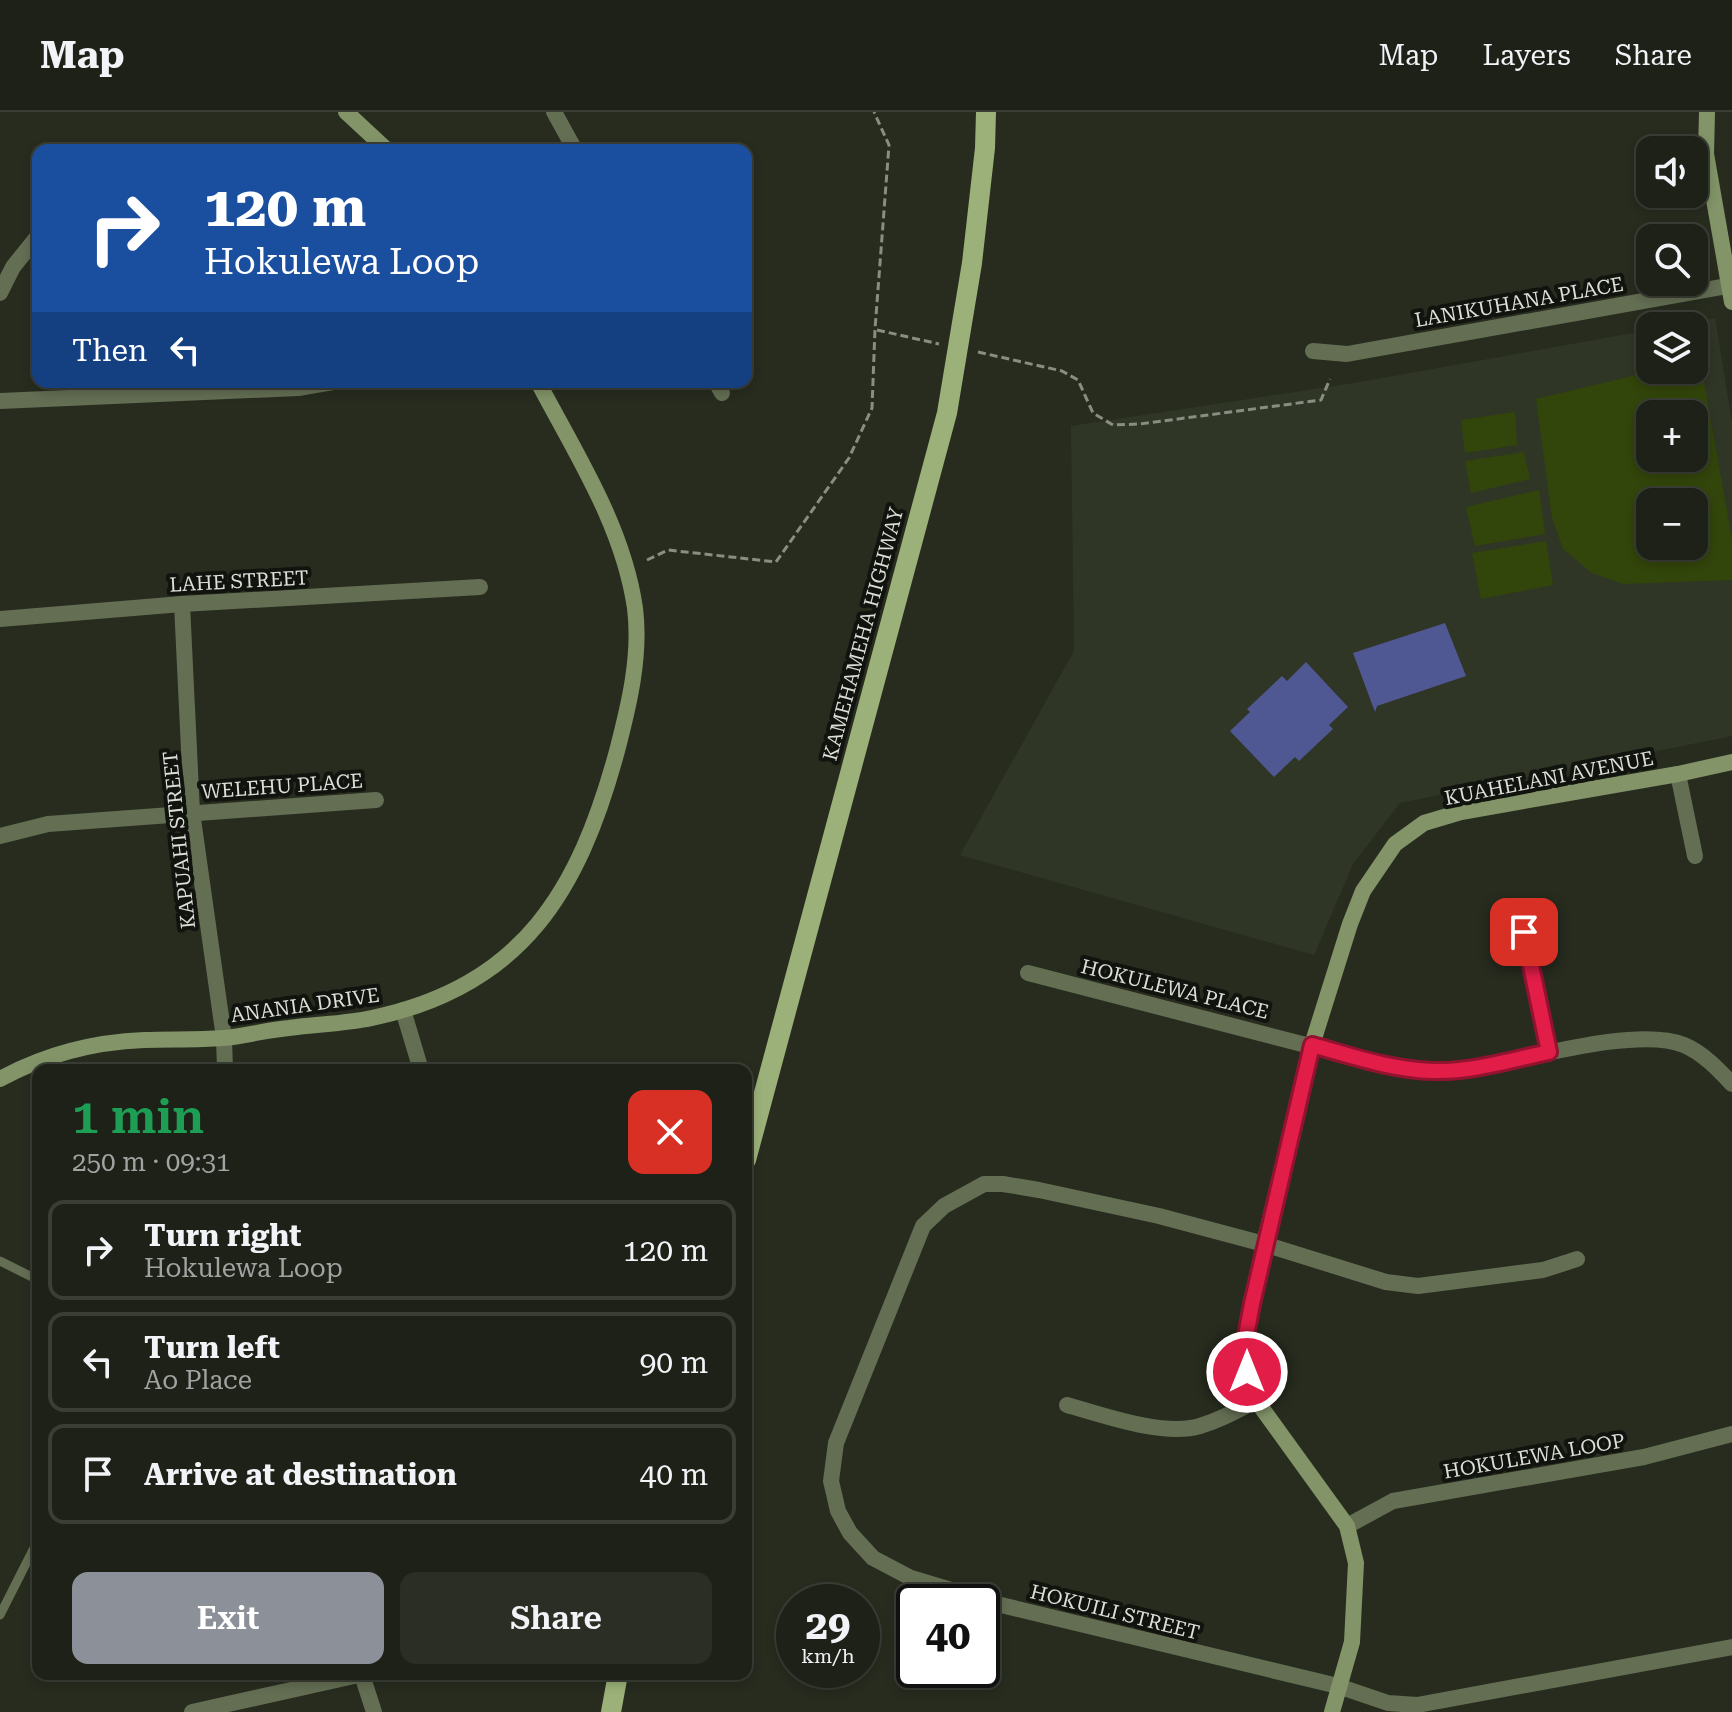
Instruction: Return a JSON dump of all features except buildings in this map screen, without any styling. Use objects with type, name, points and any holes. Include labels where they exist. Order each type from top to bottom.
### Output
[{"type":"main road","name":"KAMEHAMEHA HIGHWAY","points":[[752,1138],[947,413],[972,263],[986,112]]},
{"type":"main road","points":[[611,1712],[617,1680]]},
{"type":"street","points":[[346,112],[381,144]]},
{"type":"street","points":[[554,112],[572,144]]},
{"type":"street","points":[[1707,112],[1706,154],[1731,291]]},
{"type":"street","points":[[0,293],[13,267],[32,243]]},
{"type":"street","name":"LANIKUHANA PLACE","points":[[1313,351],[1347,354],[1731,291]]},
{"type":"street","points":[[0,401],[298,388]]},
{"type":"street","name":"ANANIA DRIVE","points":[[0,1079],[28,1064],[102,1044],[224,1038],[338,1024],[403,1010],[462,988],[531,934],[581,858],[609,780],[626,715],[636,656],[635,611],[628,573],[610,519],[541,388]]},
{"type":"street","name":"LAHE STREET","points":[[0,619],[182,604],[480,587]]},
{"type":"street","name":"KAPUAHI STREET","points":[[182,604],[192,812],[224,1038],[225,1064]]},
{"type":"street","name":"KUAHELANI AVENUE","points":[[1332,1712],[1352,1642],[1356,1563],[1347,1526],[1256,1400],[1247,1372],[1244,1346],[1264,1244],[1312,1045],[1363,891],[1395,844],[1424,823],[1461,812],[1732,762]]},
{"type":"street","points":[[1678,774],[1695,856]]},
{"type":"street","name":"WELEHU PLACE","points":[[0,836],[48,824],[376,800]]},
{"type":"street","points":[[1524,932],[1549,1052]]},
{"type":"street","name":"HOKULEWA PLACE","points":[[1028,973],[1312,1045]]},
{"type":"street","points":[[403,1010],[419,1064]]},
{"type":"street","points":[[1312,1045],[1391,1067],[1434,1071],[1475,1068],[1549,1052],[1629,1041],[1660,1040],[1685,1046],[1714,1065],[1732,1084]]},
{"type":"street","name":"HOKUILI STREET","points":[[1577,1259],[1543,1270],[1418,1286],[1386,1282],[1264,1244],[1159,1216],[1054,1193],[1003,1184],[984,1184],[944,1206],[923,1226],[836,1443],[831,1481],[838,1511],[850,1533],[873,1558],[911,1578],[1001,1605],[1338,1686],[1388,1703],[1417,1705],[1732,1647]]},
{"type":"street","points":[[1067,1405],[1117,1419],[1176,1429],[1199,1426],[1256,1400]]},
{"type":"street","name":"HOKULEWA LOOP","points":[[1347,1526],[1393,1501],[1644,1457],[1732,1434]]},
{"type":"street","points":[[192,1712],[340,1680]]},
{"type":"street","points":[[364,1680],[374,1712]]},
{"type":"lane","points":[[0,1261],[32,1277]]},
{"type":"lane","points":[[0,1615],[32,1552]]},
{"type":"path","points":[[647,560],[668,550],[776,562],[849,458],[872,408],[889,145],[874,112]]},
{"type":"path","points":[[875,329],[887,332]]},
{"type":"path","points":[[1062,371],[1078,380],[1093,413],[1113,425],[1321,400],[1330,379]]},
{"type":"shaded area","points":[[1715,318],[1732,422],[1732,736],[1400,803],[1353,864],[1314,955],[960,855],[1074,651],[1071,426],[1354,383],[1636,333],[1636,384],[1708,384],[1708,319]]},
{"type":"green space","points":[[1636,375],[1636,384],[1704,384],[1707,400],[1636,400],[1636,472],[1708,472],[1708,405],[1732,539],[1732,580],[1623,584],[1592,573],[1563,549],[1552,517],[1536,399]]},
{"type":"green space","points":[[1515,412],[1517,445],[1465,453],[1461,420]]},
{"type":"green space","points":[[1524,452],[1530,479],[1471,493],[1465,461]]},
{"type":"green space","points":[[1539,490],[1545,534],[1475,546],[1466,507]]},
{"type":"green space","points":[[1546,541],[1553,585],[1481,599],[1472,553]]},
{"type":"route","points":[[1247,1372],[1244,1346],[1252,1304],[1312,1045],[1391,1067],[1434,1071],[1475,1068],[1549,1052],[1524,932]]}]
